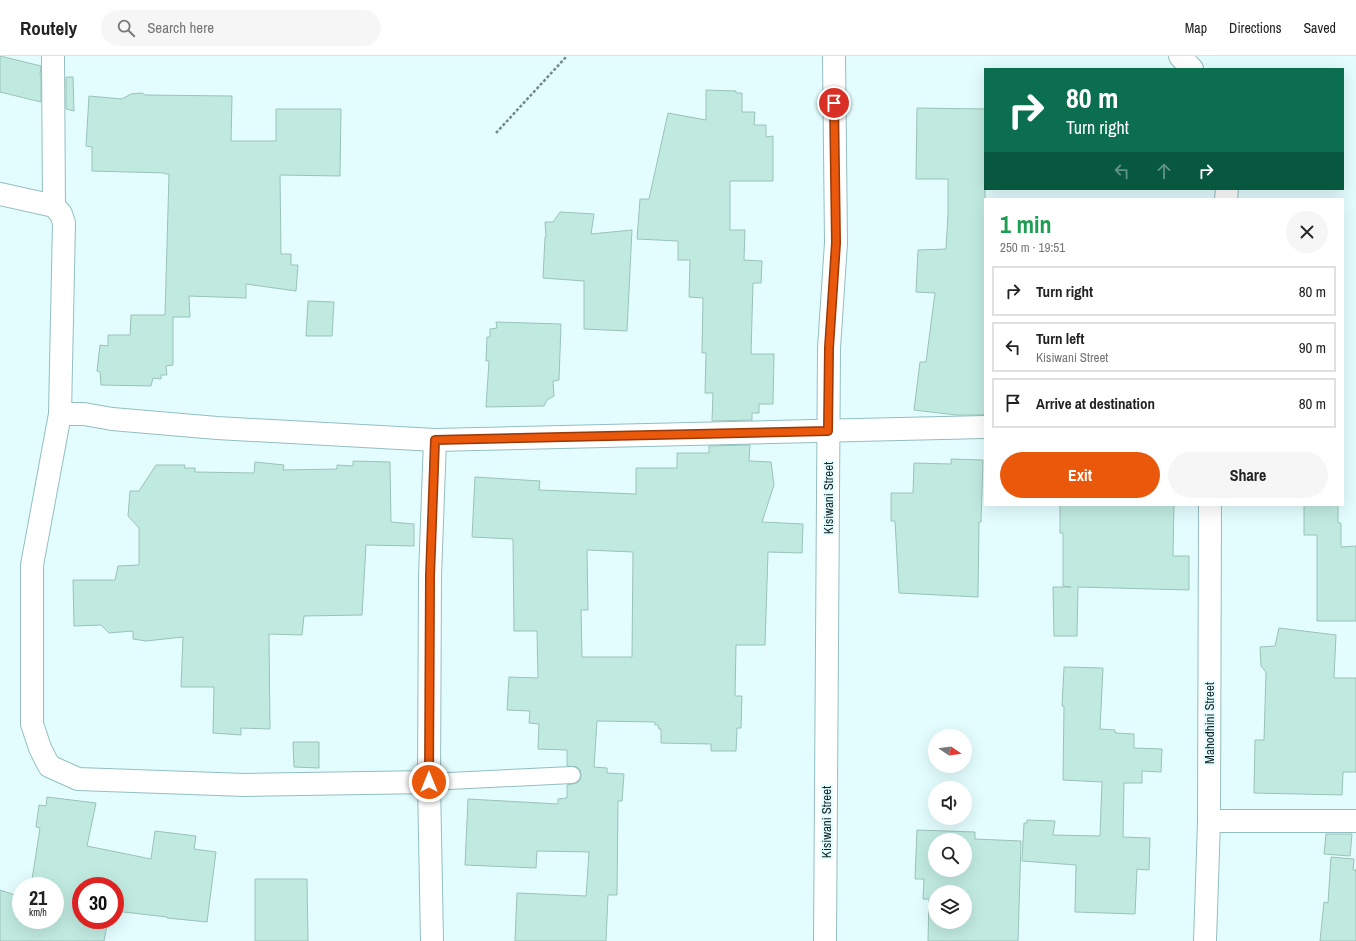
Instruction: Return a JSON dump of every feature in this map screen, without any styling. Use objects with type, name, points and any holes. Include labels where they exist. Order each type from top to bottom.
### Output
[{"type":"street","points":[[53,56],[54,206]]},
{"type":"street","name":"Kisiwani Street","points":[[825,941],[829,348],[836,243],[834,56]]},
{"type":"street","points":[[1180,56],[1191,68]]},
{"type":"street","points":[[0,194],[54,206],[61,214],[64,223],[60,414],[32,565],[32,724],[40,748],[49,766],[78,779],[139,782],[245,785],[429,782]]},
{"type":"street","points":[[60,414],[84,414],[112,419],[217,428],[435,440],[984,427]]},
{"type":"street","points":[[432,941],[429,782],[430,576],[435,440]]},
{"type":"street","name":"Mahodhini Street","points":[[1205,941],[1209,820],[1210,506]]},
{"type":"street","points":[[1209,820],[1356,820]]},
{"type":"lane","points":[[429,782],[572,775]]},
{"type":"path","points":[[496,133],[567,56]]},
{"type":"building","points":[[0,56],[41,66],[41,102],[0,92]]},
{"type":"building","points":[[66,77],[73,77],[74,111],[66,109]]},
{"type":"building","points":[[706,90],[736,91],[736,93],[742,93],[742,112],[755,112],[754,125],[766,125],[766,137],[773,136],[773,181],[730,181],[730,230],[745,230],[744,260],[762,261],[761,283],[753,283],[751,354],[774,354],[773,404],[759,404],[759,413],[752,413],[752,420],[712,421],[713,393],[705,393],[706,353],[702,353],[703,298],[689,297],[690,260],[678,260],[678,241],[637,239],[640,199],[649,199],[668,113],[706,120]]},
{"type":"building","points":[[142,93],[145,95],[232,96],[231,141],[276,141],[276,109],[341,109],[340,176],[280,175],[281,254],[291,254],[291,265],[298,265],[296,291],[246,284],[246,298],[189,296],[190,317],[173,317],[173,365],[166,366],[167,375],[161,375],[161,379],[153,378],[151,386],[101,385],[100,372],[97,371],[100,345],[108,346],[108,335],[130,335],[131,315],[165,315],[169,174],[92,171],[92,147],[86,146],[89,96],[122,99],[131,94]]},
{"type":"building","points":[[917,108],[984,109],[984,415],[956,415],[914,410],[920,362],[926,362],[935,293],[916,292],[918,250],[946,249],[948,214],[948,179],[916,179]]},
{"type":"building","points":[[560,212],[594,214],[591,234],[632,230],[627,331],[584,329],[584,281],[543,278],[546,237],[545,222],[553,222]]},
{"type":"building","points":[[308,301],[334,302],[332,336],[306,336]]},
{"type":"building","points":[[496,322],[561,324],[559,380],[553,381],[554,396],[547,400],[544,406],[486,407],[489,361],[486,361],[487,337],[490,337],[490,329],[497,328]]},
{"type":"building","points":[[750,445],[749,461],[771,462],[774,485],[762,522],[803,524],[802,553],[768,552],[765,645],[736,645],[735,696],[742,696],[741,728],[737,728],[736,751],[711,751],[711,744],[661,743],[661,729],[659,729],[658,725],[655,725],[655,722],[597,721],[594,767],[607,768],[607,773],[624,774],[622,801],[618,801],[617,895],[608,895],[606,941],[515,941],[517,893],[586,896],[589,852],[537,851],[536,868],[465,865],[468,799],[558,804],[558,799],[567,798],[567,785],[577,783],[580,780],[581,775],[580,770],[577,767],[567,766],[567,750],[538,749],[539,724],[529,723],[530,711],[507,710],[509,677],[538,678],[537,631],[514,631],[513,539],[472,537],[475,477],[540,481],[539,490],[636,494],[636,468],[677,468],[677,453],[709,453],[709,446]],"holes":[[[587,550],[633,552],[632,657],[582,657],[581,610],[588,610]]]},
{"type":"building","points":[[951,459],[983,460],[981,522],[979,522],[978,597],[899,593],[895,521],[891,521],[891,493],[913,493],[914,463],[951,464]]},
{"type":"building","points":[[353,461],[390,462],[391,522],[414,524],[414,546],[366,545],[362,615],[304,616],[302,635],[269,634],[270,729],[241,728],[241,735],[213,733],[214,687],[181,687],[183,637],[146,641],[133,639],[133,631],[109,633],[101,625],[74,626],[73,580],[115,580],[118,566],[139,565],[139,528],[128,516],[130,491],[139,491],[156,465],[185,465],[184,468],[195,468],[195,472],[254,473],[255,462],[284,465],[283,470],[337,469],[337,465],[353,466]]},
{"type":"building","points":[[1060,506],[1174,506],[1173,556],[1189,556],[1189,590],[1078,587],[1077,636],[1054,636],[1053,587],[1071,587],[1063,586],[1063,533],[1060,533]]},
{"type":"building","points":[[1304,506],[1338,506],[1338,523],[1341,523],[1341,547],[1356,546],[1356,621],[1317,621],[1317,535],[1304,535]]},
{"type":"building","points":[[1279,628],[1336,635],[1334,678],[1356,678],[1356,772],[1343,772],[1342,795],[1254,793],[1255,740],[1264,740],[1266,672],[1261,666],[1260,647],[1275,646]]},
{"type":"building","points":[[1064,667],[1103,668],[1100,729],[1115,730],[1115,733],[1134,734],[1134,748],[1162,749],[1161,772],[1142,771],[1142,783],[1124,783],[1123,837],[1150,838],[1149,870],[1137,869],[1135,914],[1075,912],[1076,865],[1022,861],[1024,823],[1027,823],[1027,820],[1055,821],[1053,835],[1100,836],[1102,782],[1063,780],[1064,706],[1062,706]]},
{"type":"building","points":[[293,742],[319,742],[319,768],[294,767]]},
{"type":"building","points":[[47,797],[96,803],[87,846],[151,859],[155,831],[196,836],[194,849],[216,852],[207,922],[124,912],[124,877],[72,877],[72,929],[106,929],[104,941],[0,941],[0,890],[12,894],[12,929],[64,929],[64,877],[32,877],[40,828],[36,827],[39,805],[46,806]]},
{"type":"building","points":[[917,830],[975,832],[975,839],[1021,841],[1018,941],[928,941],[928,929],[972,929],[972,885],[928,885],[928,899],[923,899],[924,879],[915,879]]},
{"type":"building","points":[[1326,834],[1352,834],[1350,856],[1324,854]]},
{"type":"building","points":[[1331,857],[1354,859],[1353,870],[1356,870],[1356,941],[1320,941],[1324,902],[1328,903]]},
{"type":"building","points":[[255,879],[307,879],[308,941],[255,941]]},
{"type":"route","points":[[429,782],[430,576],[435,440],[828,431],[829,348],[836,243],[834,103]]}]
